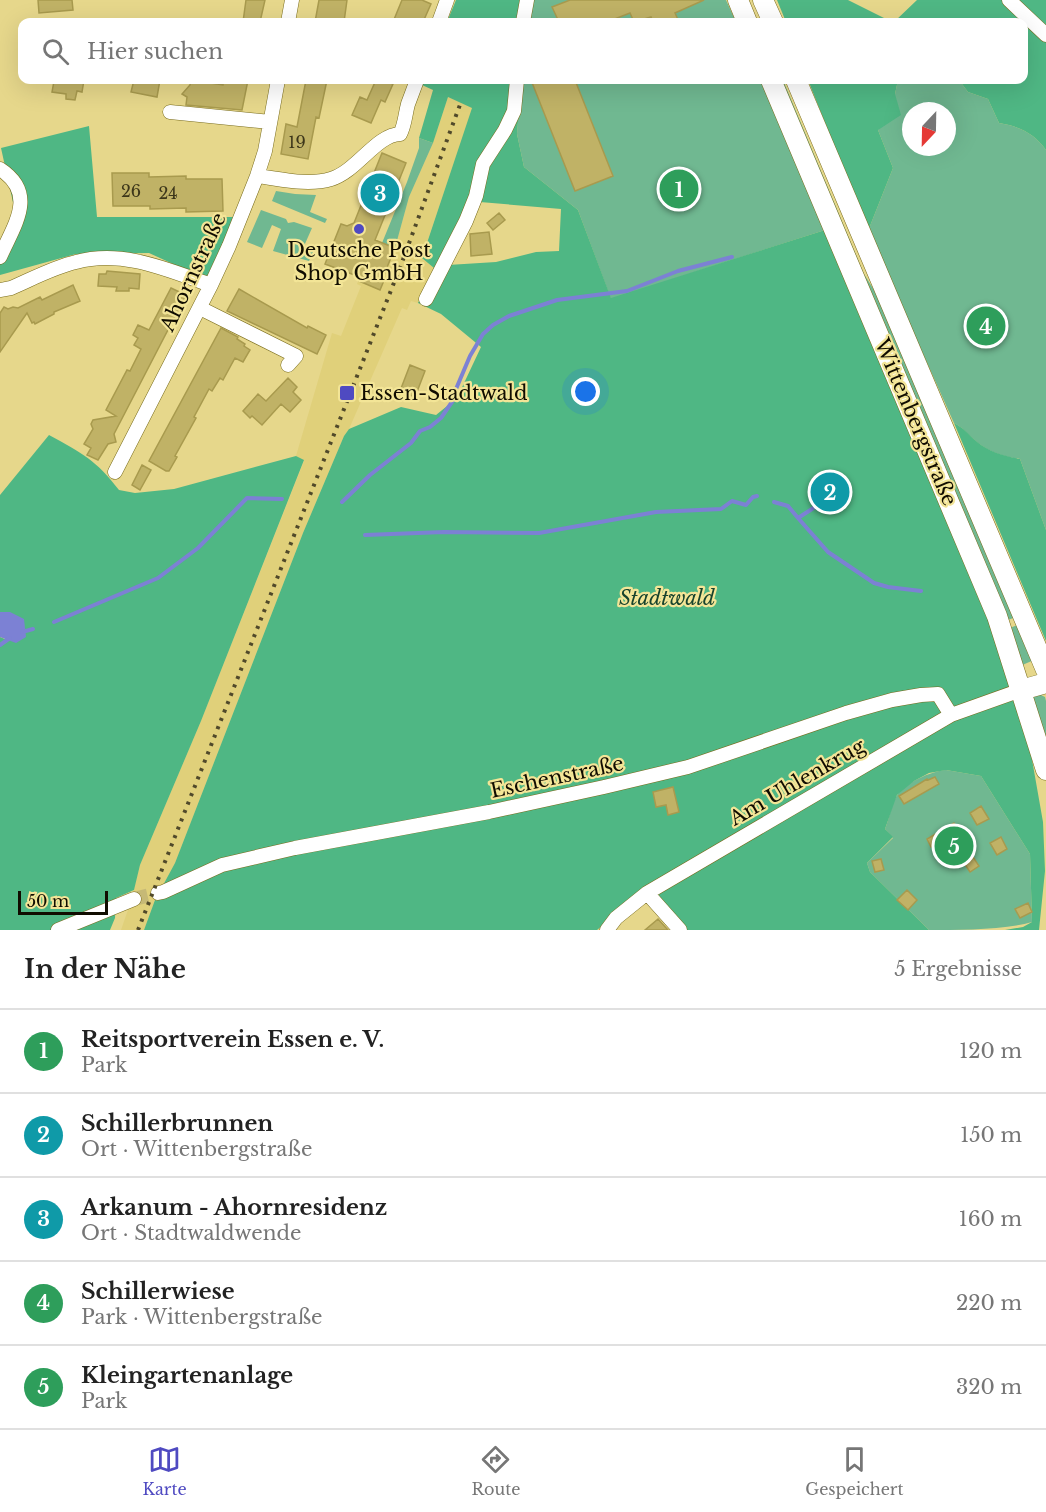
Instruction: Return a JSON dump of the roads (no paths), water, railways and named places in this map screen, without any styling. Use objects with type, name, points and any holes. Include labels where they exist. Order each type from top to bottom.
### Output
[{"type":"main road","points":[[738,0],[745,18]]},
{"type":"main road","points":[[763,0],[770,18]]},
{"type":"main road","name":"Wittenbergstraße","points":[[773,84],[997,616],[1046,770]]},
{"type":"main road","name":"Wittenbergstraße","points":[[798,84],[1046,670]]},
{"type":"main road","points":[[1021,690],[1046,683]]},
{"type":"street","points":[[289,18],[292,0]]},
{"type":"street","points":[[440,18],[447,0]]},
{"type":"street","points":[[524,18],[527,0]]},
{"type":"street","points":[[1009,0],[1046,34]]},
{"type":"street","name":"Ahornstraße","points":[[115,472],[200,308],[257,176],[277,84]]},
{"type":"street","points":[[257,176],[317,182],[345,173],[385,137],[400,134],[416,84]]},
{"type":"street","points":[[426,299],[466,221],[476,196],[483,164],[505,130],[514,111],[517,84]]},
{"type":"street","points":[[170,112],[270,122]]},
{"type":"street","points":[[0,169],[10,176],[20,189],[22,202],[0,257]]},
{"type":"street","points":[[0,290],[11,288],[76,262],[101,258],[124,258],[150,264],[211,285]]},
{"type":"street","points":[[200,308],[296,356],[288,365]]},
{"type":"street","name":"Am Uhlenkrug","points":[[607,930],[616,918],[647,893],[951,715],[1021,690]]},
{"type":"street","name":"Eschenstraße","points":[[158,893],[222,865],[306,846],[500,810],[688,767],[846,713],[892,700],[938,694],[951,715]]},
{"type":"street","points":[[647,893],[680,930]]},
{"type":"street","points":[[58,930],[134,899]]},
{"type":"water","points":[[0,612],[10,612],[24,619],[26,637],[16,643],[0,637]]},
{"type":"waterway","points":[[342,502],[370,475],[411,443],[420,431],[430,427],[441,418],[456,396],[456,389],[470,356],[483,334],[493,325],[509,316],[557,300],[627,291],[678,271],[732,257]]},
{"type":"waterway","points":[[365,535],[444,532],[539,533],[656,512],[721,509],[732,501],[746,505],[757,496]]},
{"type":"waterway","points":[[54,622],[158,578],[198,548],[247,498],[282,499]]},
{"type":"waterway","points":[[774,502],[788,506],[798,518],[815,507]]},
{"type":"waterway","points":[[798,518],[828,552],[874,583],[921,591]]},
{"type":"waterway","points":[[22,632],[33,629]]},
{"type":"waterway","points":[[0,645],[10,638]]},
{"type":"tunnel","points":[[134,899],[158,893]]},
{"type":"railway","points":[[138,930],[401,265],[461,102]]},
{"type":"place","name":"Reitsportverein Essen e. V.","points":[[679,189]]},
{"type":"place","name":"Arkanum - Ahornresidenz","points":[[380,193]]},
{"type":"place","name":"Deutsche Post Shop GmbH","points":[[359,229]]},
{"type":"place","name":"Schillerwiese","points":[[986,326]]},
{"type":"place","name":"Essen-Stadtwald","points":[[347,393]]},
{"type":"place","name":"Schillerbrunnen","points":[[830,492]]},
{"type":"place","name":"Kleingartenanlage","points":[[954,846]]},
{"type":"park label","name":"Stadtwald","points":[[667,598]]}]
